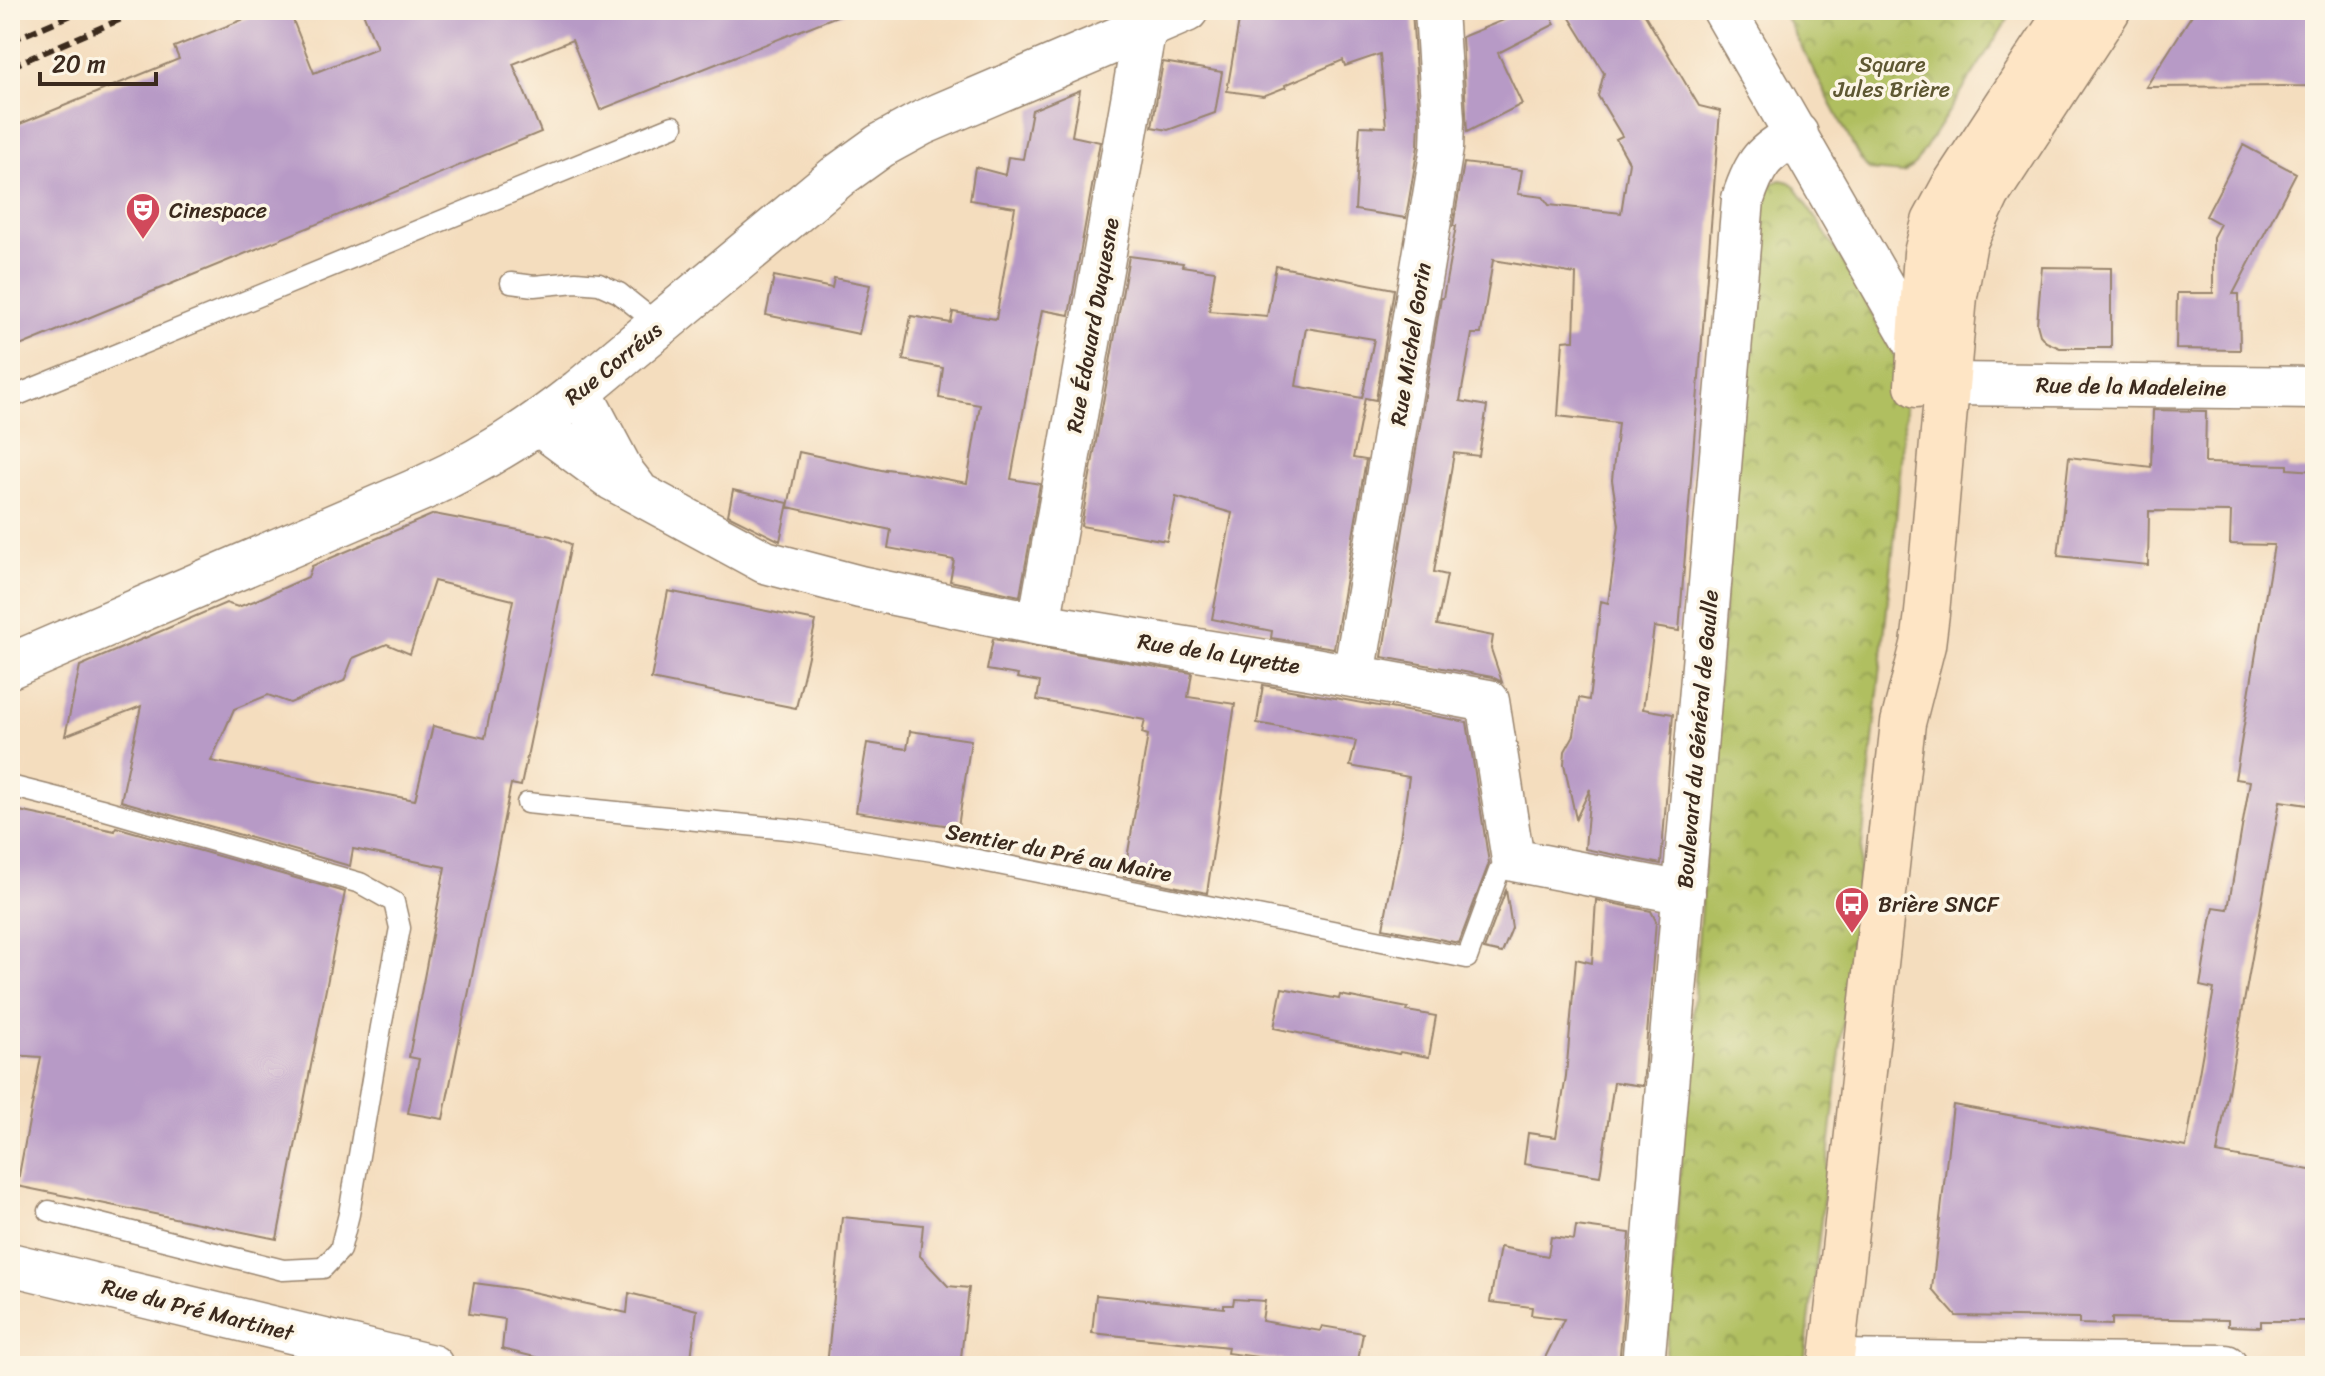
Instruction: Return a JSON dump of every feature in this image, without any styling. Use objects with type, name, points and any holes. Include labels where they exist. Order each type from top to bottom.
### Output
[{"type":"main road","points":[[1832,1364],[1903,723],[1925,634],[1947,384],[1940,295],[1926,253],[1939,210],[2069,10]]},
{"type":"main road","points":[[1903,723],[1899,677],[1900,610],[1920,351],[1940,295],[1988,193],[2108,10]]},
{"type":"street","name":"Rue Corréus","points":[[10,666],[490,455],[538,424],[837,177],[900,134],[1186,10]]},
{"type":"street","name":"Rue Michel Gorin","points":[[1354,676],[1442,148],[1436,10]]},
{"type":"street","points":[[1724,10],[1935,377],[1947,384]]},
{"type":"street","name":"Rue Édouard Duquesne","points":[[1039,624],[1145,27]]},
{"type":"street","name":"Boulevard du Général de Gaulle","points":[[1643,1366],[1743,199],[1755,167],[1764,156],[1797,134]]},
{"type":"street","points":[[1865,253],[1889,284],[1904,292],[1940,295]]},
{"type":"street","name":"Rue de la Madeleine","points":[[1947,384],[2315,388]]},
{"type":"street","name":"Rue de la Lyrette","points":[[580,391],[619,466],[638,492]]},
{"type":"street","name":"Rue de la Lyrette","points":[[538,424],[595,468],[751,555],[788,570],[1039,624],[1488,701],[1513,860]]},
{"type":"street","points":[[1513,860],[1684,893]]},
{"type":"street","name":"Rue du Pré Martinet","points":[[10,1264],[432,1366]]},
{"type":"street","points":[[1832,1364],[2226,1366]]},
{"type":"lane","points":[[10,398],[673,126]]},
{"type":"lane","points":[[511,283],[534,286],[576,282],[599,284],[619,293],[659,325]]},
{"type":"lane","points":[[10,786],[360,883],[394,902],[400,928],[349,1214],[340,1250],[323,1268],[283,1270],[49,1211]]},
{"type":"lane","name":"Sentier du Pré au Maire","points":[[527,803],[797,830],[919,849],[1467,958],[1499,871],[1513,860]]},
{"type":"green space","name":"Square Jules Brière","points":[[1782,10],[2014,10],[1915,164],[1904,173],[1869,170],[1859,157]]},
{"type":"green space","points":[[1781,180],[1795,186],[1841,258],[1899,365],[1905,416],[1894,543],[1804,1366],[1665,1366],[1754,224],[1768,185]]},
{"type":"building","name":"Cinespace","points":[[267,10],[289,10],[314,73],[377,48],[362,10],[847,12],[600,110],[572,40],[513,64],[541,132],[10,350],[10,128],[179,59],[174,47]]},
{"type":"building","points":[[1265,10],[1412,10],[1419,120],[1418,146],[1406,218],[1355,210],[1360,126],[1386,127],[1380,54],[1345,66],[1343,60],[1263,96],[1227,91],[1239,21]]},
{"type":"building","points":[[1528,10],[1548,10],[1555,24],[1498,53],[1522,104],[1467,132],[1462,37]]},
{"type":"building","points":[[1565,10],[1642,10],[1699,106],[1720,111],[1679,631],[1654,627],[1643,709],[1673,714],[1661,864],[1585,849],[1590,789],[1576,819],[1564,764],[1565,751],[1574,735],[1579,698],[1589,700],[1601,601],[1608,603],[1619,525],[1612,480],[1618,423],[1558,416],[1563,341],[1574,340],[1576,274],[1493,260],[1481,334],[1472,334],[1460,401],[1487,406],[1479,456],[1454,453],[1434,572],[1447,575],[1437,625],[1493,636],[1491,649],[1502,682],[1492,677],[1382,657],[1441,298],[1456,226],[1453,226],[1464,163],[1522,170],[1518,194],[1543,197],[1549,205],[1621,213],[1629,162],[1616,139],[1622,136],[1598,96],[1604,73]]},
{"type":"building","points":[[2195,10],[2315,10],[2315,86],[2146,87]]},
{"type":"building","points":[[1163,62],[1222,72],[1215,113],[1168,130],[1152,127]]},
{"type":"building","points":[[1080,90],[1072,136],[1100,142],[1069,315],[1042,310],[1011,479],[1040,484],[1020,596],[950,581],[954,560],[888,548],[891,530],[788,507],[799,452],[886,471],[967,483],[980,405],[939,398],[943,368],[903,360],[911,316],[951,323],[953,312],[996,319],[1015,207],[970,200],[975,167],[1005,175],[1008,157],[1023,159],[1032,110]]},
{"type":"building","points":[[2243,145],[2296,173],[2233,294],[2239,294],[2240,350],[2176,349],[2177,293],[2213,293],[2213,237],[2220,224],[2206,216]]},
{"type":"building","points":[[1129,256],[1215,271],[1209,311],[1267,316],[1276,266],[1394,289],[1376,400],[1365,398],[1353,458],[1366,460],[1334,648],[1271,638],[1272,631],[1212,619],[1232,513],[1176,497],[1167,541],[1081,526]],"holes":[[[1306,328],[1374,339],[1362,398],[1296,386]]]},
{"type":"building","points":[[2042,267],[2111,268],[2111,348],[2060,348],[2046,342],[2040,335],[2037,324]]},
{"type":"building","points":[[774,276],[832,288],[834,278],[870,285],[859,334],[766,315]]},
{"type":"building","points":[[2153,410],[2206,411],[2205,463],[2288,465],[2288,469],[2315,471],[2315,766],[2308,805],[2280,801],[2217,1153],[2315,1171],[2315,1321],[2261,1321],[2261,1327],[2228,1326],[2228,1320],[2112,1318],[2112,1325],[2079,1324],[2079,1318],[1956,1316],[1932,1289],[1953,1105],[2186,1147],[2214,989],[2200,986],[2211,921],[2214,907],[2228,909],[2250,781],[2235,779],[2274,545],[2230,544],[2231,512],[2149,511],[2148,565],[2058,556],[2069,457],[2151,467]]},
{"type":"building","points":[[733,490],[788,503],[780,541],[728,515]]},
{"type":"building","points":[[434,514],[551,536],[571,544],[521,786],[511,784],[443,1119],[408,1113],[419,1059],[409,1057],[445,867],[353,849],[350,866],[121,801],[141,706],[65,736],[80,666],[226,603],[238,607],[254,601],[308,577],[312,566]],"holes":[[[434,581],[513,600],[485,738],[433,726],[415,800],[211,761],[234,709],[268,695],[290,703],[344,681],[353,658],[387,644],[410,654]]]},
{"type":"building","points":[[668,591],[816,621],[796,708],[651,679]]},
{"type":"building","points":[[993,639],[1192,673],[1188,697],[1235,704],[1207,893],[1124,876],[1148,735],[1142,733],[1145,720],[1037,700],[1040,682],[987,670]]},
{"type":"building","points":[[1263,685],[1467,722],[1489,863],[1459,943],[1383,928],[1409,777],[1350,766],[1356,741],[1257,723]]},
{"type":"building","points":[[910,731],[971,740],[958,827],[856,812],[867,743],[907,749]]},
{"type":"building","points":[[10,809],[115,831],[116,827],[345,892],[277,1239],[17,1186],[41,1057],[10,1055]]},
{"type":"building","points":[[1506,890],[1512,928],[1502,953],[1484,949]]},
{"type":"building","points":[[1596,900],[1651,911],[1656,921],[1643,1086],[1614,1082],[1600,1176],[1524,1164],[1528,1133],[1556,1137],[1566,1076],[1576,959],[1592,963]]},
{"type":"building","points":[[1282,988],[1339,999],[1340,995],[1436,1016],[1429,1057],[1399,1054],[1274,1028]]},
{"type":"building","points":[[842,1217],[923,1225],[920,1256],[948,1286],[969,1288],[960,1366],[827,1366]]},
{"type":"building","points":[[1576,1226],[1630,1233],[1619,1366],[1541,1366],[1564,1319],[1531,1315],[1532,1307],[1490,1302],[1500,1247],[1548,1256],[1551,1237],[1574,1240]]},
{"type":"building","points":[[474,1283],[519,1289],[627,1313],[629,1293],[697,1310],[690,1366],[572,1366],[502,1349],[505,1319],[469,1314]]},
{"type":"building","points":[[1096,1295],[1224,1308],[1224,1305],[1233,1305],[1234,1299],[1265,1301],[1262,1321],[1320,1331],[1322,1326],[1363,1333],[1357,1366],[1312,1364],[1227,1353],[1228,1347],[1092,1333]]},
{"type":"railway","points":[[10,41],[83,10]]},
{"type":"railway","points":[[10,67],[142,10]]},
{"type":"place","name":"Cinespace","points":[[143,241]]},
{"type":"place","name":"Brière SNCF","points":[[1852,935]]}]
